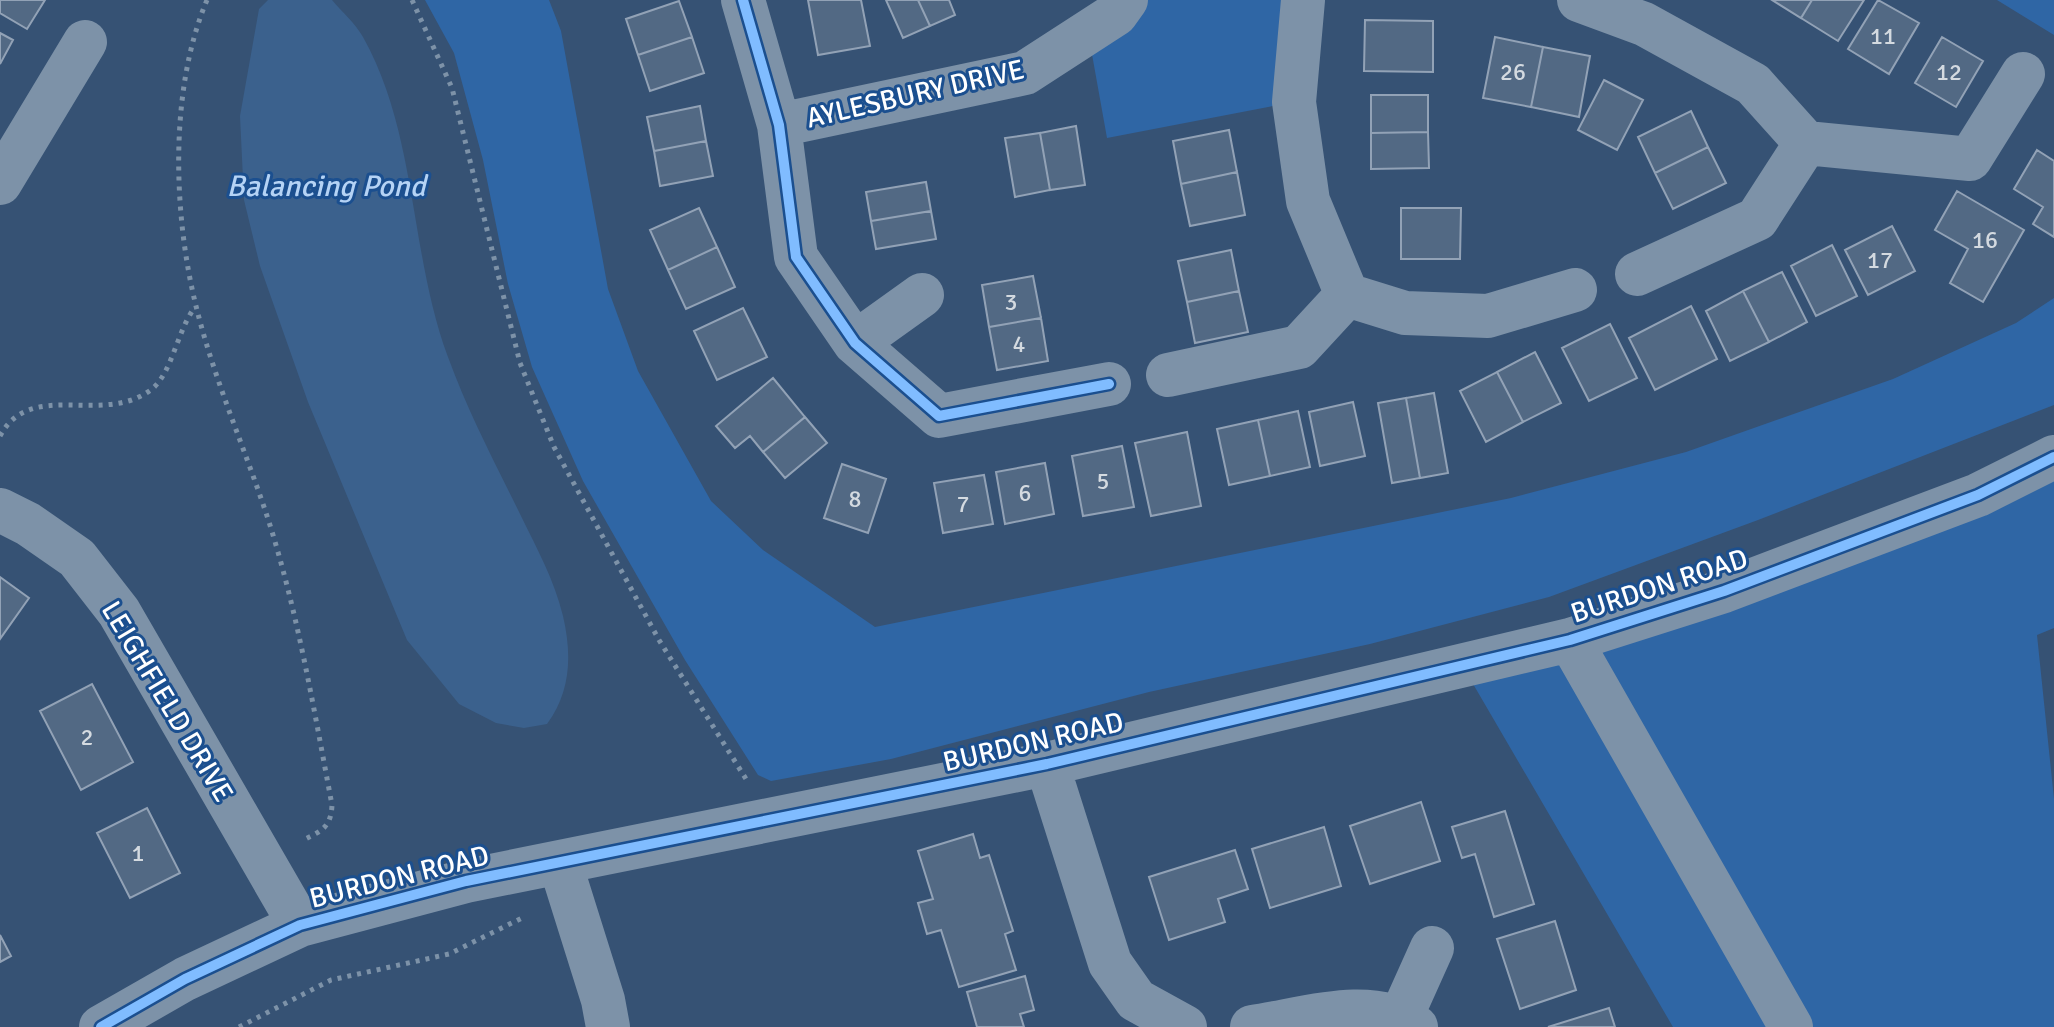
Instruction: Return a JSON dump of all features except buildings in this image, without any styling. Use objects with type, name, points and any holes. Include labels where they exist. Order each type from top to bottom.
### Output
[{"type":"street","points":[[743,0],[779,125],[796,257],[855,343],[939,416],[1109,384]]},
{"type":"street","name":"AYLESBURY DRIVE","points":[[779,125],[1025,73],[1116,14],[1126,0]]},
{"type":"street","points":[[1303,0],[1294,102],[1308,201],[1347,295]]},
{"type":"street","points":[[1579,0],[1644,24],[1753,84],[1806,143],[1970,159],[2023,74]]},
{"type":"street","points":[[0,183],[85,42]]},
{"type":"street","points":[[1637,274],[1757,219],[1806,143]]},
{"type":"street","points":[[1347,295],[1405,313],[1488,316],[1575,290]]},
{"type":"street","points":[[855,343],[922,295]]},
{"type":"street","points":[[1168,375],[1299,347],[1347,295]]},
{"type":"street","name":"BURDON ROAD","points":[[101,1027],[185,979],[300,925],[466,881],[565,879],[784,820],[1047,764],[1570,640],[1724,591],[1978,495],[2054,457]]},
{"type":"street","name":"LEIGHFIELD DRIVE","points":[[0,510],[28,524],[77,558],[119,612],[300,925]]},
{"type":"street","points":[[1570,640],[1791,1027]]},
{"type":"street","points":[[1047,764],[1110,963],[1136,1000],[1185,1027]]},
{"type":"street","points":[[565,879],[603,1000],[608,1027]]},
{"type":"street","points":[[1252,1027],[1360,1011],[1408,1022],[1432,948]]},
{"type":"path","points":[[207,0],[190,48],[182,99],[180,149],[182,214],[196,307],[269,523],[304,653],[332,805],[331,820],[325,829],[264,861]]},
{"type":"path","points":[[412,0],[452,88],[520,363],[554,447],[659,640],[740,772],[784,820]]},
{"type":"path","points":[[0,436],[8,421],[31,406],[106,405],[129,401],[153,389],[164,375],[182,325],[196,307]]},
{"type":"path","points":[[239,1027],[331,980],[449,954],[565,879]]},
{"type":"shaded area","points":[[425,0],[549,0],[561,31],[608,289],[638,371],[711,501],[763,550],[875,627],[1511,498],[1686,452],[1893,379],[2016,323],[2054,298],[2054,405],[1549,597],[1370,644],[1149,692],[891,759],[771,781],[758,775],[685,660],[583,481],[532,367],[508,284],[483,160],[454,53]]},
{"type":"shaded area","points":[[1126,0],[1303,0],[1294,102],[1107,138],[1088,32]]},
{"type":"shaded area","points":[[1997,0],[2054,0],[2054,35]]},
{"type":"shaded area","points":[[2054,457],[2054,628],[2037,635],[2054,799],[2054,1027],[1673,1027],[1462,665]]},
{"type":"water","name":"Balancing Pond","points":[[268,0],[332,0],[360,32],[381,75],[404,154],[426,277],[448,357],[473,418],[545,564],[563,616],[568,645],[565,686],[547,724],[524,728],[496,723],[459,704],[407,640],[308,402],[260,266],[244,200],[240,116],[259,9]]},
{"type":"cycle path","points":[[743,0],[779,125],[796,257],[855,343],[939,416],[1109,384]]},
{"type":"cycle path","points":[[101,1027],[185,979],[300,925],[466,881],[1047,764],[1570,640],[1724,591],[1978,495],[2054,457]]}]
